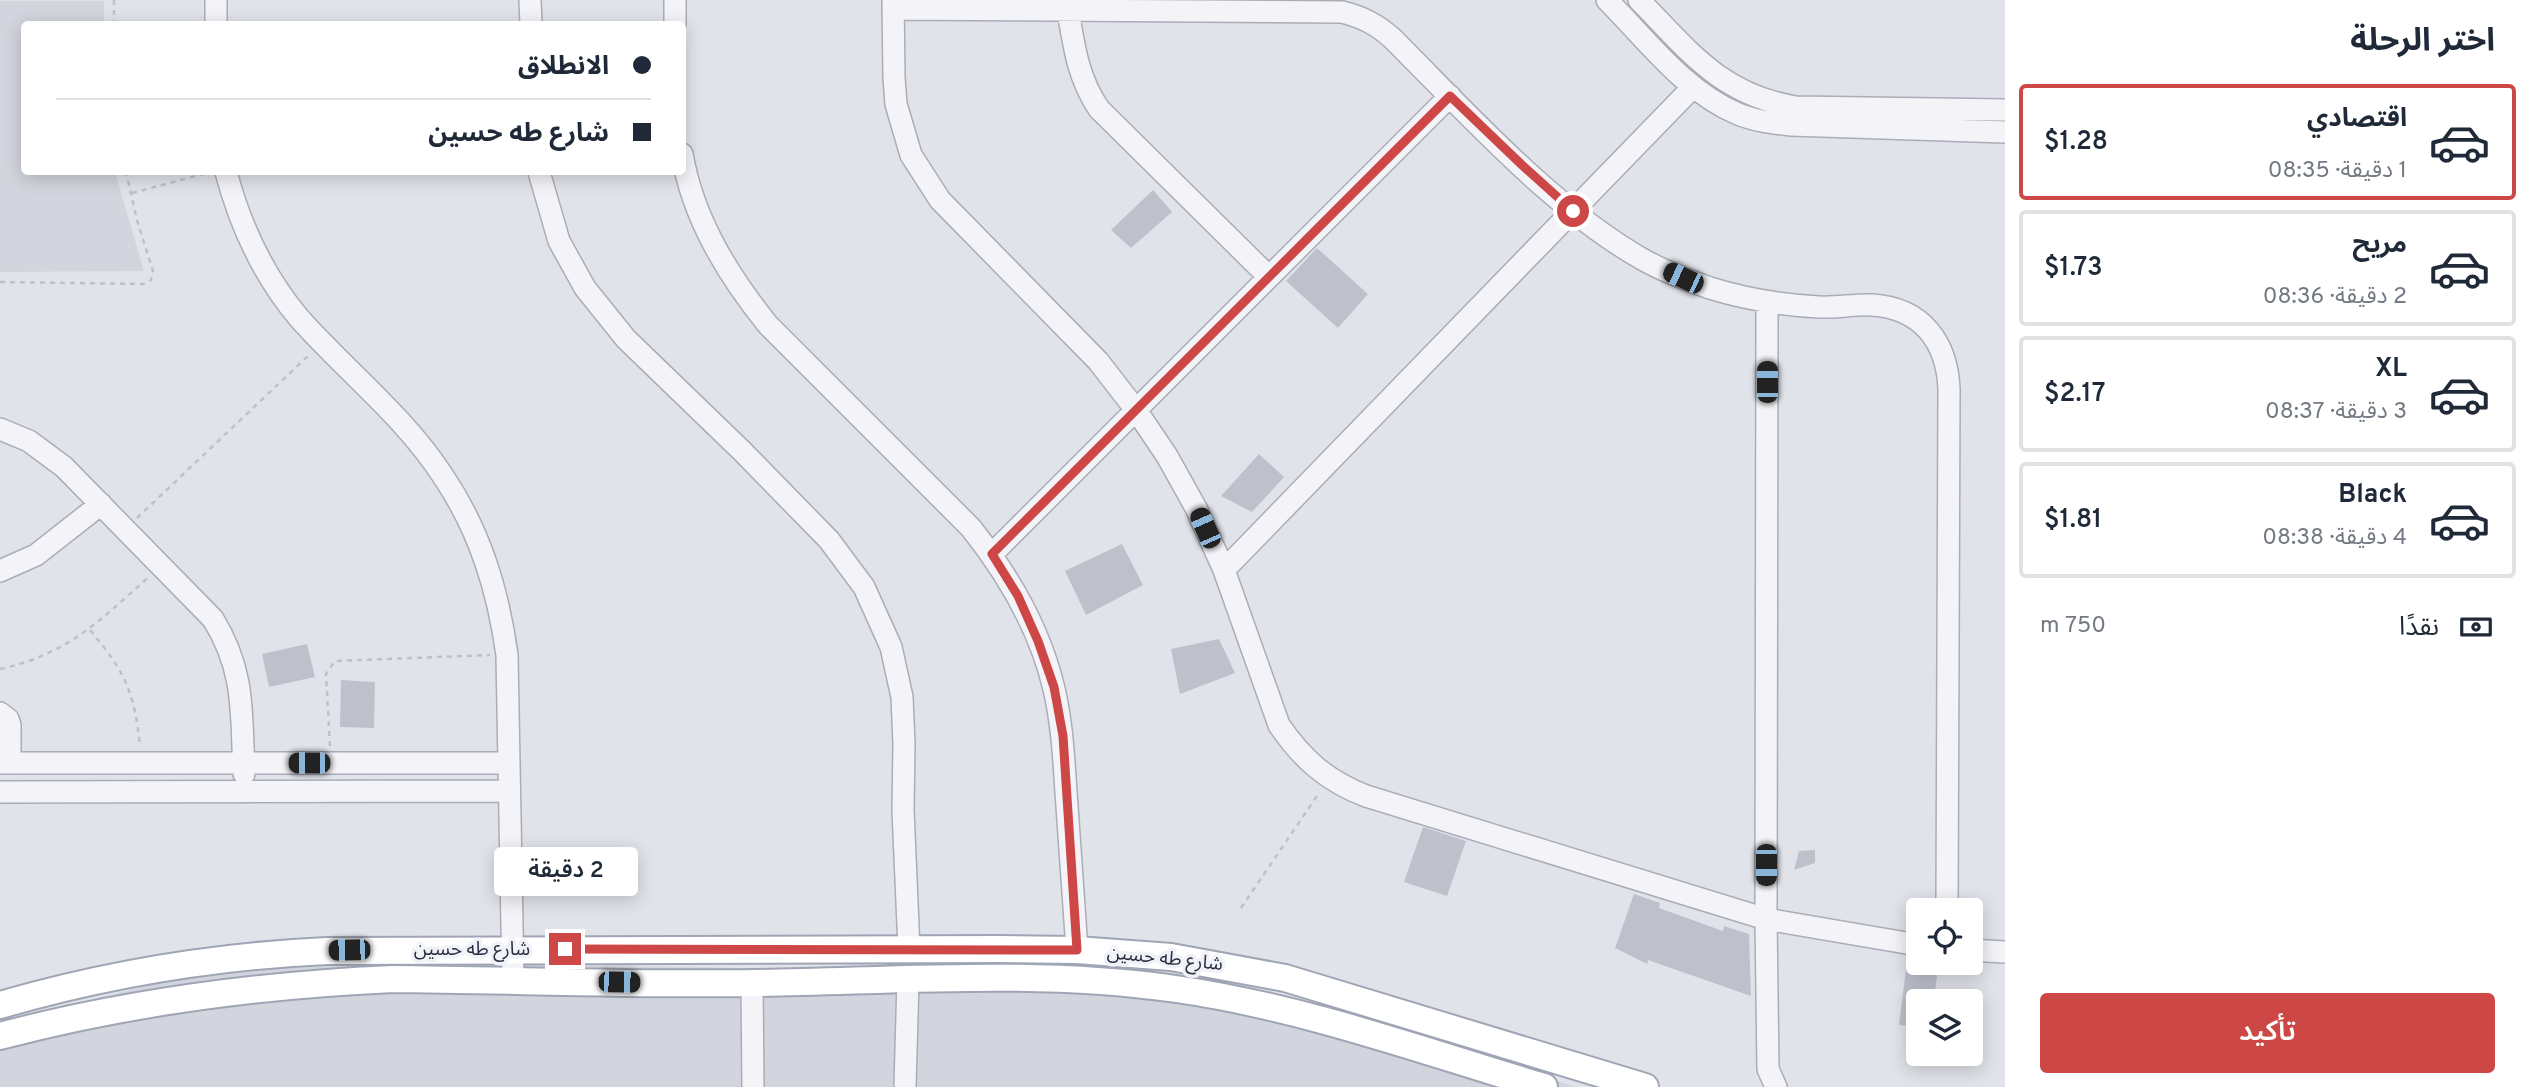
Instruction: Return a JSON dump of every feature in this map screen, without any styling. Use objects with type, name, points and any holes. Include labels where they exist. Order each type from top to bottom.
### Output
[{"type":"main road","name":"شارع طه حسين","points":[[0,1004],[140,971],[241,957],[338,950],[1077,950],[1209,962],[1284,978],[1645,1087]]},
{"type":"main road","name":"شارع طه حسين","points":[[0,1036],[124,1008],[237,991],[393,979],[752,984],[1005,978],[1076,980],[1126,983],[1201,993],[1263,1005],[1544,1087]]},
{"type":"street","points":[[216,0],[216,21]]},
{"type":"street","points":[[530,0],[531,21]]},
{"type":"street","points":[[675,0],[675,21]]},
{"type":"street","points":[[1607,0],[1693,87],[1717,104],[1740,115],[1765,122],[2005,132]]},
{"type":"street","points":[[1639,0],[1718,77],[1745,93],[1776,104],[1796,107],[2005,110]]},
{"type":"street","points":[[1906,943],[1766,919],[1366,796],[1329,779],[1309,764],[1292,746],[1279,725],[1224,570],[1196,508],[1167,456],[1098,361],[940,200],[911,155],[896,104],[893,5],[1068,10],[1342,12],[1360,16],[1378,25],[1573,211],[1607,237],[1653,265],[1723,292],[1768,302],[1822,307],[1871,305],[1893,308],[1912,316],[1929,330],[1941,347],[1948,368],[1947,898]]},
{"type":"street","points":[[1068,10],[1076,61],[1089,94],[1099,108],[1269,277]]},
{"type":"street","points":[[1224,570],[1693,87]]},
{"type":"street","points":[[992,554],[1450,96]]},
{"type":"street","points":[[686,168],[697,208],[716,250],[739,289],[768,325],[971,528],[992,554],[1023,607],[1054,687],[1063,736],[1077,950]]},
{"type":"street","points":[[227,175],[246,233],[261,263],[286,300],[421,445],[462,507],[491,575],[501,611],[507,655],[513,980]]},
{"type":"street","points":[[540,175],[559,241],[585,288],[626,339],[830,540],[864,587],[891,647],[902,697],[903,810],[909,948]]},
{"type":"street","points":[[1767,1081],[1768,302]]},
{"type":"street","points":[[0,429],[29,441],[47,453],[101,504],[213,619],[226,640],[235,663],[239,686],[244,790]]},
{"type":"street","points":[[0,571],[36,555],[101,504]]},
{"type":"street","points":[[0,713],[9,719],[10,725],[5,763],[509,763]]},
{"type":"street","points":[[0,792],[509,791]]},
{"type":"street","points":[[1983,951],[2005,952]]},
{"type":"street","points":[[905,1087],[908,980]]},
{"type":"street","points":[[752,984],[753,1087]]},
{"type":"path","points":[[114,0],[114,21]]},
{"type":"path","points":[[0,282],[144,284],[151,280],[153,271],[127,175]]},
{"type":"path","points":[[131,194],[202,175]]},
{"type":"path","points":[[125,529],[323,342]]},
{"type":"path","points":[[0,669],[32,662],[67,645],[90,630],[162,565]]},
{"type":"path","points":[[90,630],[117,662],[130,689],[137,716],[142,763]]},
{"type":"path","points":[[330,763],[326,674],[335,661],[507,655]]},
{"type":"path","points":[[1241,908],[1329,779]]},
{"type":"shaded area","points":[[0,1],[104,1],[104,21],[21,21],[21,175],[116,175],[144,271],[0,272]]},
{"type":"shaded area","points":[[301,962],[750,968],[911,974],[1344,1019],[1577,1087],[0,1087],[0,1023],[165,981]]},
{"type":"building","points":[[1153,190],[1172,212],[1131,248],[1111,230]]},
{"type":"building","points":[[1317,248],[1368,294],[1338,328],[1286,281]]},
{"type":"building","points":[[1259,454],[1284,477],[1252,512],[1221,496]]},
{"type":"building","points":[[1122,544],[1143,585],[1086,615],[1065,571]]},
{"type":"building","points":[[1219,639],[1235,673],[1180,694],[1171,649]]},
{"type":"building","points":[[307,644],[315,677],[269,687],[262,654]]},
{"type":"building","points":[[341,680],[375,682],[374,728],[340,727]]},
{"type":"building","points":[[1423,827],[1466,841],[1447,896],[1404,882]]},
{"type":"building","points":[[1815,850],[1815,863],[1794,870],[1799,851]]},
{"type":"building","points":[[1634,894],[1660,903],[1659,908],[1723,931],[1724,926],[1749,934],[1751,996],[1648,960],[1647,964],[1615,948]]},
{"type":"building","points":[[1906,969],[1906,975],[1937,975],[1935,989],[1906,989],[1906,1026],[1899,1025]]},
{"type":"route","points":[[565,949],[1077,950],[1063,736],[1054,687],[1018,596],[992,554],[1450,96],[1573,211]]}]
